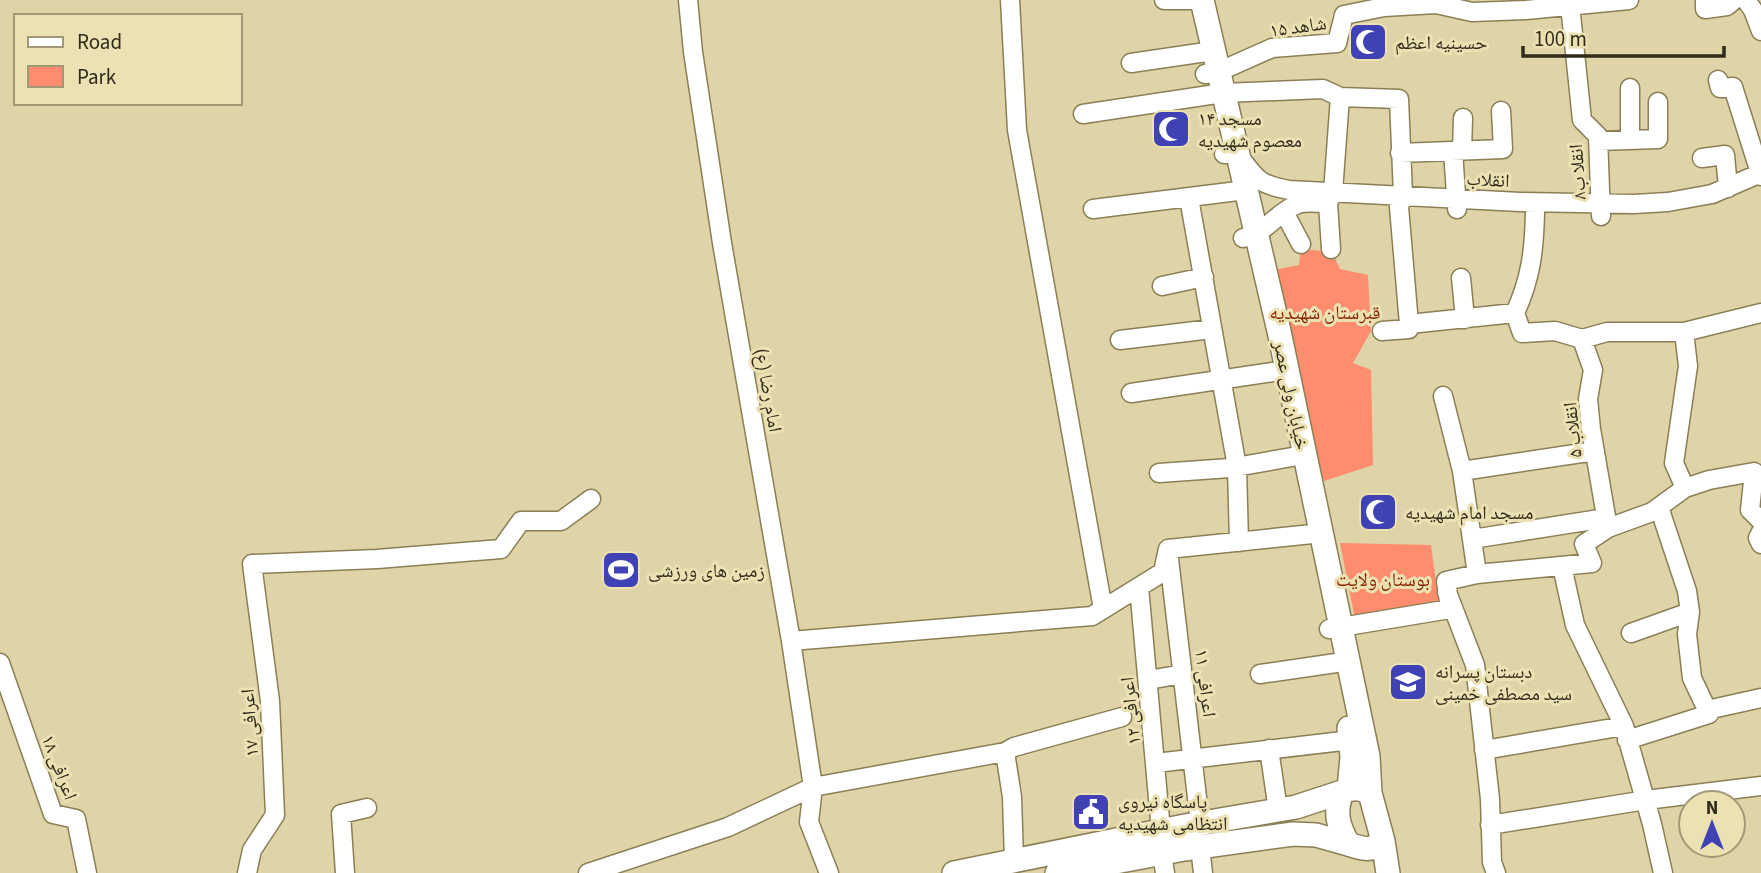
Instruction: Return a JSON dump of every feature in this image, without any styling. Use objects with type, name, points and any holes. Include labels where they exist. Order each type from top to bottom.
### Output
[{"type":"main road","name":"خیابان ولی عصر","points":[[1195,0],[1336,628],[1368,756],[1353,791]]},
{"type":"main road","name":"خیابان ولی عصر","points":[[1250,237],[1273,372],[1292,457],[1316,534]]},
{"type":"main road","name":"خیابان ولی عصر","points":[[1336,628],[1336,663],[1351,740],[1353,791]]},
{"type":"main road","points":[[1057,873],[1132,866],[1163,852],[1200,823],[1287,809],[1353,791]]},
{"type":"main road","points":[[1353,791],[1337,805],[1336,816],[1340,829],[1366,845],[1388,873]]},
{"type":"main road","points":[[1353,791],[1374,873]]},
{"type":"main road","points":[[1287,809],[1306,816],[1308,822],[1304,834]]},
{"type":"main road","points":[[954,873],[1014,860],[1163,852],[1304,834],[1366,845]]},
{"type":"street","name":"امام رضا (ع)","points":[[688,0],[693,52],[722,243],[791,641],[813,787],[809,822],[829,873]]},
{"type":"street","points":[[1010,0],[1017,130],[1103,609]]},
{"type":"street","points":[[1164,0],[1195,0]]},
{"type":"street","name":"شاهد ۱۵","points":[[1212,73],[1272,48],[1337,43],[1343,7],[1384,8],[1436,2],[1472,12],[1526,5],[1570,5],[1629,0]]},
{"type":"street","points":[[1705,0],[1705,9],[1727,6],[1734,0]]},
{"type":"street","points":[[1746,0],[1761,31]]},
{"type":"street","name":"انقلا ب۸","points":[[1570,5],[1582,120],[1598,136],[1601,210]]},
{"type":"street","points":[[1131,62],[1323,89],[1340,97],[1399,99],[1401,201],[1409,329],[1382,331]]},
{"type":"street","points":[[1083,114],[1212,73]]},
{"type":"street","points":[[1718,80],[1720,88],[1733,87],[1761,174]]},
{"type":"street","points":[[1630,88],[1630,140]]},
{"type":"street","points":[[1331,249],[1330,197],[1340,97]]},
{"type":"street","points":[[1598,141],[1658,139],[1658,102]]},
{"type":"street","points":[[1400,153],[1503,149],[1501,111]]},
{"type":"street","points":[[1457,204],[1458,151],[1463,118]]},
{"type":"street","name":"انقلاب","points":[[1230,153],[1266,186],[1330,197],[1601,210],[1691,211],[1715,206],[1761,186]]},
{"type":"street","points":[[1702,158],[1724,155],[1728,188]]},
{"type":"street","name":"انقلاب","points":[[1457,204],[1535,213],[1601,210],[1712,194],[1761,174]]},
{"type":"street","points":[[1094,209],[1239,191]]},
{"type":"street","name":"انقلاب","points":[[1250,237],[1284,212],[1306,202],[1330,197]]},
{"type":"street","points":[[1189,198],[1237,467],[1239,542]]},
{"type":"street","points":[[1284,212],[1301,244]]},
{"type":"street","points":[[1535,213],[1534,253],[1530,274],[1515,313],[1522,333],[1555,331],[1582,339],[1607,332],[1684,332],[1761,313]]},
{"type":"street","points":[[1162,286],[1204,277]]},
{"type":"street","points":[[1461,278],[1465,319]]},
{"type":"street","points":[[1409,324],[1515,313]]},
{"type":"street","points":[[1120,340],[1212,329]]},
{"type":"street","points":[[1684,332],[1688,366],[1674,463],[1685,488]]},
{"type":"street","name":"انقلاب ۵","points":[[1582,339],[1593,370],[1588,399],[1607,523]]},
{"type":"street","points":[[1131,393],[1273,372]]},
{"type":"street","points":[[1443,396],[1462,471],[1477,573]]},
{"type":"street","points":[[1462,471],[1595,452]]},
{"type":"street","points":[[1159,473],[1237,467],[1292,457]]},
{"type":"street","points":[[1472,539],[1607,523],[1652,512],[1685,488],[1709,480],[1754,472],[1750,510],[1761,521]]},
{"type":"street","name":"اعرافی ۱۷","points":[[247,873],[252,850],[275,815],[271,702],[252,564],[377,559],[501,549],[521,522],[561,522],[591,499]]},
{"type":"street","points":[[1484,750],[1625,733],[1709,714],[1692,678],[1687,634],[1690,612],[1687,591],[1659,507]]},
{"type":"street","points":[[1336,628],[1450,609],[1446,581],[1477,573],[1592,563],[1584,544],[1607,523]]},
{"type":"street","points":[[1761,532],[1758,538],[1761,544]]},
{"type":"street","points":[[791,641],[1092,616],[1163,572],[1168,549],[1316,534]]},
{"type":"street","name":"اعرافی ۱۱","points":[[1168,549],[1200,823]]},
{"type":"street","points":[[1562,565],[1575,625],[1625,733],[1646,800],[1663,873]]},
{"type":"street","name":"اعرافی ۱۲","points":[[1139,587],[1163,852]]},
{"type":"street","points":[[1447,592],[1475,665],[1492,862],[1496,873]]},
{"type":"street","points":[[1631,633],[1690,612]]},
{"type":"street","name":"اعرافی ۱۸","points":[[0,663],[53,814],[76,819],[87,873]]},
{"type":"street","points":[[1260,674],[1336,663]]},
{"type":"street","points":[[1148,680],[1183,674]]},
{"type":"street","points":[[1707,710],[1761,698]]},
{"type":"street","points":[[588,873],[728,827],[813,787],[1005,752],[1014,747],[1122,717]]},
{"type":"street","points":[[1156,763],[1351,740]]},
{"type":"street","points":[[1269,749],[1287,809]]},
{"type":"street","points":[[1005,752],[1012,797],[1014,860]]},
{"type":"street","points":[[1490,825],[1646,800],[1761,786]]},
{"type":"street","points":[[345,873],[341,814],[367,808]]},
{"type":"street","points":[[1200,847],[1203,873]]},
{"type":"green space","name":"قبرستان شهیدیه","points":[[1301,249],[1332,252],[1340,269],[1368,275],[1371,331],[1353,363],[1371,370],[1373,465],[1324,481],[1269,271],[1299,265]]},
{"type":"green space","name":"بوستان ولایت","points":[[1340,543],[1431,545],[1439,604],[1355,619]]},
{"type":"place","name":"حسینیه اعظم","points":[[1368,42]]},
{"type":"place","name":"مسجد ۱۴ معصوم شهیدیه","points":[[1171,129]]},
{"type":"place","name":"مسجد امام شهیدیه","points":[[1378,512]]},
{"type":"place","name":"زمین های ورزشی","points":[[621,570]]},
{"type":"place","name":"دبستان پسرانه سید مصطفی خمینی","points":[[1408,682]]},
{"type":"place","name":"پاسگاه نیروی انتظامی شهیدیه","points":[[1091,812]]}]
